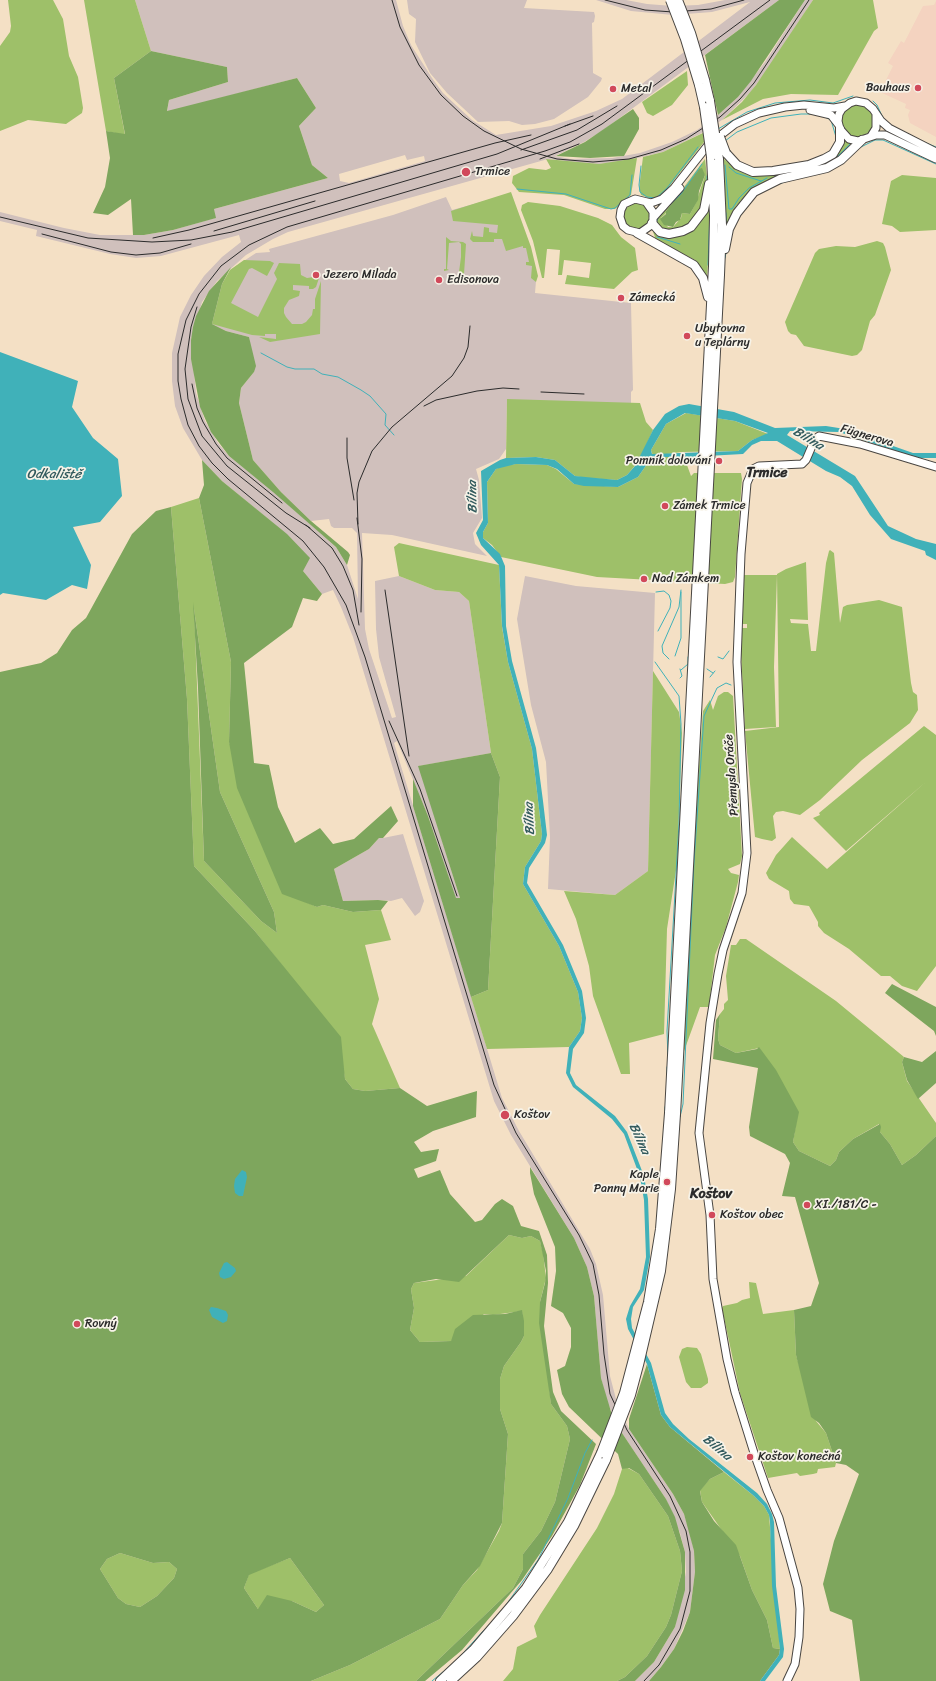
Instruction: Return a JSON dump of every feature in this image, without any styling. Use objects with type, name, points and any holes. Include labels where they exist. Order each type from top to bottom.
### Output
[{"type":"highway","points":[[670,0],[710,101],[714,119],[726,153],[737,165],[753,172],[774,171],[809,165],[833,154],[840,142],[839,127]]},
{"type":"highway","points":[[678,0],[691,33],[702,82],[704,107],[713,162],[721,193],[718,266],[710,321],[703,528]]},
{"type":"highway","points":[[653,220],[660,232],[669,234],[683,231],[695,224],[706,205],[713,162],[714,119]]},
{"type":"highway","points":[[451,1681],[477,1657],[513,1616],[548,1569],[574,1526],[604,1457],[624,1393],[648,1302],[660,1229],[673,1114],[700,577],[720,275],[718,266],[731,225],[747,198],[774,181],[827,168],[840,160],[862,140]]},
{"type":"highway","points":[[637,233],[684,258],[698,269],[705,283],[710,321]]},
{"type":"highway","points":[[440,1681],[473,1650],[508,1611],[530,1583],[568,1522],[604,1457]]},
{"type":"main road","points":[[646,202],[656,202],[668,194],[708,145],[725,130],[760,113],[785,106],[804,105],[834,108],[845,106],[853,102],[863,102],[871,106],[883,122],[895,132],[936,152]]},
{"type":"main road","points":[[839,127],[839,114],[845,106]]},
{"type":"main road","points":[[653,220],[652,209],[646,202],[640,199],[624,204],[621,210],[620,217],[623,226],[628,230],[637,233],[646,230],[712,147],[727,134],[744,124],[772,113],[807,110],[831,115],[849,139],[862,140],[870,136],[885,135],[936,159]]},
{"type":"main road","points":[[870,136],[876,128],[876,114]]},
{"type":"main road","name":"Fügnerova","points":[[747,483],[750,473],[759,466],[802,464],[806,460],[817,437],[826,437],[860,444],[936,467]]},
{"type":"main road","name":"Přemysla Oráče","points":[[747,483],[741,554],[737,662],[747,853],[742,893],[720,961],[706,1060],[699,1133],[710,1215],[713,1279],[717,1306],[735,1392],[762,1478],[779,1518],[800,1601],[800,1624],[795,1664],[786,1681]]},
{"type":"shaded area","points":[[135,0],[396,0],[403,26],[411,45],[443,93],[472,120],[496,135],[551,126],[596,111],[622,99],[750,2],[712,12],[673,15],[631,11],[596,0],[626,0],[647,4],[673,6],[698,5],[725,0],[779,0],[602,131],[584,142],[555,156],[570,159],[612,158],[640,153],[672,142],[697,130],[718,115],[738,97],[765,62],[805,0],[813,0],[770,66],[750,93],[722,120],[700,134],[663,152],[625,161],[599,164],[548,159],[288,232],[246,255],[217,281],[202,302],[191,340],[196,393],[205,421],[218,443],[229,456],[273,491],[336,547],[347,565],[358,599],[357,533],[352,528],[334,528],[331,526],[329,519],[311,521],[281,492],[253,460],[239,403],[241,388],[254,372],[249,337],[226,331],[212,324],[230,270],[256,253],[270,252],[269,249],[393,215],[446,197],[452,210],[510,194],[528,245],[536,281],[535,293],[631,303],[633,390],[631,392],[631,404],[507,400],[506,449],[499,459],[476,469],[479,480],[482,518],[473,533],[475,544],[487,556],[392,535],[362,533],[365,629],[369,649],[392,718],[396,717],[379,657],[376,629],[375,581],[399,576],[435,590],[459,592],[469,601],[491,753],[419,766],[460,898],[456,899],[428,816],[397,741],[394,743],[502,1098],[519,1131],[590,1249],[596,1264],[603,1295],[610,1376],[616,1399],[629,1429],[673,1494],[684,1514],[689,1530],[694,1551],[695,1572],[690,1612],[674,1649],[649,1681],[635,1681],[654,1662],[675,1627],[686,1572],[685,1552],[680,1533],[666,1499],[622,1433],[607,1402],[601,1378],[594,1296],[587,1267],[574,1238],[511,1135],[494,1101],[353,637],[333,590],[322,594],[303,571],[273,523],[222,481],[202,460],[183,428],[175,406],[172,381],[172,353],[180,317],[191,295],[204,276],[222,257],[241,242],[239,235],[161,256],[136,258],[110,254],[36,236],[37,230],[0,221],[0,212],[64,228],[100,235],[144,235],[173,230],[215,218],[214,209],[328,178],[312,165],[299,126],[316,108],[297,78],[167,112],[169,100],[228,82],[227,67],[151,51]],"holes":[[[405,155],[407,160],[424,156],[425,161],[349,183],[340,181],[339,174]]]},
{"type":"shaded area","points":[[407,0],[527,0],[524,8],[594,12],[594,22],[592,23],[593,73],[602,78],[601,81],[588,97],[554,119],[535,124],[522,125],[509,121],[478,122],[447,93],[430,73],[415,42],[416,19],[409,14]]},
{"type":"shaded area","points":[[936,1],[936,137],[910,123],[908,115],[910,110],[905,108],[906,104],[880,92],[893,66],[888,63],[901,41],[904,43],[923,6],[934,5]]},
{"type":"shaded area","points":[[525,576],[576,586],[655,593],[648,871],[615,895],[548,889],[550,837],[546,762],[531,705],[517,619]]},
{"type":"shaded area","points":[[403,834],[424,901],[420,912],[415,916],[402,898],[391,901],[343,901],[334,869],[369,849],[379,838]]},
{"type":"green space","points":[[8,0],[53,0],[63,19],[69,56],[78,77],[83,108],[82,113],[66,124],[28,120],[0,131],[0,46],[10,32],[11,26]]},
{"type":"green space","points":[[84,0],[135,0],[151,51],[114,78],[125,135],[106,131]]},
{"type":"green space","points":[[779,0],[805,0],[751,81],[738,97],[718,115],[705,55]]},
{"type":"green space","points":[[813,0],[873,0],[878,28],[874,31],[838,95],[791,94],[763,99],[722,120],[742,102],[756,85]]},
{"type":"green space","points":[[151,51],[227,67],[228,82],[169,100],[167,111],[297,78],[316,108],[299,126],[312,165],[328,178],[214,209],[216,218],[173,230],[144,235],[133,235],[131,199],[108,215],[93,213],[105,187],[110,158],[106,131],[125,134],[114,78]]},
{"type":"green space","points":[[687,71],[688,85],[672,105],[653,116],[647,113],[642,102]]},
{"type":"green space","points":[[854,105],[860,105],[870,112],[873,121],[872,127],[866,134],[860,137],[854,137],[844,130],[841,124],[841,118],[848,108]]},
{"type":"green space","points":[[633,109],[639,118],[639,129],[624,156],[590,158],[556,156],[585,142]]},
{"type":"green space","points":[[703,133],[704,142],[664,193],[652,199],[641,195],[639,189],[643,157],[663,152]]},
{"type":"green space","points":[[846,140],[852,143],[827,164],[771,179],[751,190],[736,206],[726,230],[724,159],[737,170],[746,174],[754,176],[771,175],[815,167],[826,163],[836,156]]},
{"type":"green space","points":[[637,158],[631,195],[615,209],[605,209],[564,195],[519,192],[512,183],[513,176],[529,168],[546,170],[551,168],[546,159],[599,164]]},
{"type":"green space","points":[[705,159],[707,177],[706,193],[700,213],[687,227],[664,231],[655,223],[657,217],[681,191]],"holes":[[[699,169],[705,175],[696,203],[690,214],[682,213],[681,218],[673,227],[668,227],[661,218]]]},
{"type":"green space","points":[[702,168],[705,175],[699,191],[698,200],[690,214],[682,213],[680,220],[676,222],[673,227],[664,225],[660,219],[666,214],[666,211],[699,169]]},
{"type":"green space","points":[[902,175],[936,178],[936,230],[900,232],[892,226],[882,224],[891,181]]},
{"type":"green space","points":[[511,192],[531,247],[538,276],[536,282],[531,278],[532,266],[526,265],[526,262],[529,262],[526,248],[523,248],[523,246],[506,251],[502,239],[494,239],[494,242],[473,242],[470,239],[472,231],[473,236],[483,237],[484,227],[489,228],[489,232],[497,233],[498,225],[453,221],[451,211]]},
{"type":"green space","points":[[528,202],[560,206],[598,218],[612,225],[621,237],[635,248],[638,270],[632,272],[614,289],[565,284],[567,275],[589,278],[591,263],[564,260],[562,275],[558,275],[560,250],[547,249],[544,278],[542,278],[533,241],[521,210],[522,205]]},
{"type":"green space","points":[[710,202],[707,277],[695,260],[656,240],[652,229],[666,237],[683,236],[698,225],[704,217]]},
{"type":"green space","points":[[637,203],[646,207],[650,216],[646,225],[637,229],[628,225],[624,216],[628,207]]},
{"type":"green space","points":[[446,237],[451,241],[463,242],[466,244],[464,274],[459,272],[461,244],[459,242],[449,243],[447,269],[449,270],[444,271],[444,269],[446,269]]},
{"type":"green space","points":[[877,241],[883,243],[885,247],[891,270],[875,315],[870,321],[862,350],[857,355],[852,356],[804,346],[796,335],[791,334],[788,331],[785,322],[815,253],[819,249],[836,246],[855,247]]},
{"type":"green space","points":[[244,260],[270,261],[274,263],[267,276],[252,268],[249,269],[231,303],[258,317],[277,279],[274,273],[279,263],[300,264],[301,275],[307,278],[314,277],[315,279],[320,275],[316,287],[313,289],[309,289],[309,286],[293,285],[293,290],[300,291],[299,296],[289,300],[284,308],[284,313],[292,324],[302,324],[306,322],[312,315],[313,309],[315,309],[315,299],[321,281],[320,334],[270,342],[259,337],[276,339],[276,334],[265,334],[265,336],[252,335],[212,324],[222,284],[230,270]]},
{"type":"green space","points":[[231,267],[222,284],[212,324],[226,331],[249,337],[256,366],[254,372],[241,388],[239,403],[253,460],[281,492],[311,521],[348,552],[350,555],[347,565],[336,547],[229,456],[211,432],[200,407],[191,359],[193,327],[196,316],[209,291]]},
{"type":"green space","points":[[507,399],[640,403],[646,422],[653,430],[639,461],[627,475],[617,480],[575,476],[555,460],[536,457],[506,458]]},
{"type":"green space","points":[[686,413],[735,421],[768,434],[752,440],[738,451],[681,452],[653,456],[651,450],[666,424]]},
{"type":"green space","points":[[652,457],[684,457],[691,476],[694,473],[741,473],[742,479],[735,577],[733,582],[725,584],[597,577],[501,557],[492,545],[483,538],[483,532],[488,523],[487,482],[496,469],[502,466],[516,464],[547,465],[556,469],[574,484],[618,487],[638,477]]},
{"type":"green space","points":[[202,460],[222,481],[287,534],[310,558],[303,571],[322,594],[317,601],[303,598],[292,627],[244,663],[254,763],[269,765],[278,807],[295,843],[320,828],[333,844],[354,839],[391,806],[398,821],[383,838],[379,838],[369,849],[334,869],[343,901],[388,901],[381,910],[353,912],[323,905],[317,907],[282,894],[237,788],[229,742],[231,662],[199,498],[204,485]]},
{"type":"green space","points":[[199,498],[231,662],[229,742],[301,900],[317,907],[323,905],[353,912],[381,910],[391,940],[365,945],[379,999],[372,1024],[400,1088],[365,1091],[353,1089],[345,1079],[343,1067],[281,964],[254,930],[194,866],[187,699],[171,507]],"holes":[[[194,609],[220,792],[274,912],[277,933],[261,921],[204,861]]]},
{"type":"green space","points":[[171,507],[187,699],[194,866],[254,930],[341,1037],[345,1079],[353,1089],[365,1091],[400,1088],[427,1106],[477,1091],[476,1117],[433,1131],[414,1142],[421,1152],[439,1149],[436,1161],[414,1169],[418,1178],[440,1170],[450,1194],[475,1222],[482,1220],[495,1204],[502,1199],[513,1206],[521,1226],[539,1231],[547,1255],[548,1283],[544,1326],[553,1392],[561,1411],[596,1444],[580,1485],[552,1536],[522,1580],[462,1650],[425,1681],[416,1681],[513,1588],[523,1569],[523,1554],[541,1531],[555,1502],[570,1439],[567,1426],[551,1404],[539,1323],[540,1302],[545,1283],[546,1271],[540,1241],[531,1236],[522,1238],[509,1235],[459,1282],[436,1279],[414,1283],[411,1289],[414,1308],[410,1330],[420,1342],[451,1341],[455,1329],[473,1315],[505,1314],[522,1310],[524,1321],[524,1336],[504,1366],[500,1379],[500,1409],[508,1434],[502,1523],[480,1566],[463,1585],[440,1619],[350,1665],[311,1681],[0,1681],[0,672],[41,663],[57,653],[72,630],[86,618],[132,534],[156,511]],"holes":[[[120,1553],[153,1563],[169,1562],[177,1569],[174,1578],[157,1596],[140,1607],[126,1604],[118,1598],[100,1569],[107,1559]],[[290,1558],[324,1605],[316,1612],[292,1601],[267,1595],[258,1609],[244,1588],[249,1575]]]},
{"type":"green space","points":[[399,543],[499,565],[502,627],[508,662],[532,749],[542,834],[541,841],[525,867],[523,884],[559,946],[578,992],[582,1018],[580,1031],[569,1047],[487,1049],[471,997],[488,990],[500,777],[491,753],[469,601],[459,592],[435,590],[399,576],[394,547]]},
{"type":"green space","points":[[830,550],[834,553],[840,623],[843,607],[847,605],[879,600],[902,607],[911,683],[913,692],[917,695],[918,710],[910,723],[862,760],[820,800],[800,815],[783,811],[776,812],[773,816],[776,838],[772,841],[762,839],[755,837],[745,731],[779,727],[777,574],[806,562],[808,620],[790,619],[791,623],[808,624],[811,651],[816,651],[826,563]]},
{"type":"green space","points":[[744,575],[777,575],[774,667],[776,727],[745,729],[741,652],[742,628],[747,628],[747,624],[742,624],[741,620]]},
{"type":"green space","points":[[193,602],[220,792],[274,912],[277,933],[261,921],[204,861],[198,688]]},
{"type":"green space","points":[[653,671],[679,712],[682,733],[677,864],[667,929],[664,1034],[629,1043],[630,1074],[621,1074],[593,996],[589,966],[576,919],[564,891],[615,895],[648,871]]},
{"type":"green space","points":[[724,692],[728,692],[733,696],[742,856],[740,864],[728,869],[731,873],[739,875],[726,927],[715,955],[709,1007],[700,1007],[683,1054],[695,822],[703,711],[710,700],[713,710],[718,696]]},
{"type":"green space","points":[[924,726],[936,735],[936,966],[917,991],[902,986],[890,976],[881,976],[849,949],[824,933],[818,926],[818,922],[809,906],[794,904],[790,899],[789,891],[769,879],[766,873],[776,855],[792,837],[827,869],[928,780],[846,851],[813,818],[820,815],[819,813]]},
{"type":"green space","points":[[491,753],[500,777],[488,990],[471,997],[413,806],[413,779],[428,816],[456,898],[460,898],[418,766]]},
{"type":"green space","points":[[740,939],[746,939],[836,1001],[904,1057],[902,1062],[907,1081],[936,1123],[936,1136],[916,1155],[902,1165],[890,1144],[880,1132],[879,1124],[853,1139],[839,1152],[836,1160],[830,1166],[799,1151],[793,1142],[798,1112],[759,1048],[736,1053],[720,1045],[718,1039],[720,1014],[724,1009],[724,1004],[728,1000],[726,976],[731,945],[736,945]]},
{"type":"green space","points":[[892,984],[936,1007],[936,1036],[934,1031],[885,993]]},
{"type":"green space","points":[[720,1014],[718,1039],[720,1045],[736,1053],[757,1049],[759,1047],[776,1070],[799,1112],[793,1142],[799,1151],[830,1166],[836,1160],[839,1152],[853,1139],[880,1124],[880,1132],[890,1144],[902,1165],[916,1155],[936,1136],[936,1681],[860,1681],[852,1620],[830,1611],[823,1584],[834,1541],[859,1474],[846,1465],[836,1463],[826,1433],[819,1423],[811,1417],[796,1355],[794,1310],[811,1306],[819,1283],[795,1197],[782,1196],[790,1163],[785,1154],[750,1136],[749,1127],[758,1068],[713,1059],[716,1020]]},
{"type":"green space","points":[[936,1051],[936,1083],[918,1099],[907,1080],[902,1062],[904,1057],[922,1062]]},
{"type":"green space","points":[[530,1167],[574,1238],[587,1267],[594,1296],[601,1378],[612,1415],[622,1433],[666,1499],[675,1517],[685,1552],[685,1590],[675,1627],[654,1662],[635,1681],[617,1681],[625,1677],[647,1656],[666,1627],[671,1615],[682,1571],[680,1551],[668,1516],[639,1474],[629,1468],[622,1469],[618,1454],[569,1407],[562,1394],[557,1370],[565,1366],[571,1347],[571,1328],[563,1313],[551,1306],[556,1271],[555,1247],[534,1194]]},
{"type":"green space","points":[[509,1235],[522,1238],[531,1236],[540,1241],[543,1253],[546,1278],[540,1302],[551,1404],[567,1426],[570,1439],[555,1502],[541,1531],[523,1554],[523,1569],[513,1588],[416,1681],[311,1681],[350,1665],[440,1619],[463,1585],[477,1570],[499,1531],[502,1523],[508,1434],[500,1409],[500,1379],[504,1366],[524,1336],[522,1311],[493,1315],[484,1314],[451,1341],[420,1342],[410,1330],[414,1308],[411,1289],[414,1283],[466,1276]]},
{"type":"green space","points":[[749,1282],[756,1283],[763,1314],[794,1310],[796,1355],[816,1421],[826,1433],[836,1463],[835,1467],[818,1469],[817,1473],[813,1474],[800,1476],[797,1473],[768,1478],[740,1393],[722,1308],[723,1306],[750,1298]]},
{"type":"green space","points":[[687,1347],[697,1348],[701,1354],[708,1383],[701,1388],[691,1388],[686,1382],[679,1357],[682,1349]]},
{"type":"green space","points":[[647,1364],[661,1415],[670,1427],[724,1472],[710,1479],[700,1491],[702,1502],[714,1521],[736,1545],[752,1590],[767,1620],[773,1648],[780,1649],[779,1655],[760,1681],[649,1681],[674,1649],[683,1631],[690,1612],[695,1572],[694,1551],[684,1514],[673,1494],[629,1429],[629,1419]]},
{"type":"green space","points":[[626,1467],[639,1474],[668,1516],[680,1551],[682,1571],[671,1615],[666,1627],[647,1656],[625,1677],[617,1681],[503,1681],[513,1669],[517,1647],[537,1637],[534,1626],[597,1528],[614,1494],[622,1469]]},
{"type":"green space","points":[[724,1472],[754,1496],[764,1506],[769,1515],[780,1649],[773,1648],[767,1620],[752,1590],[740,1556],[702,1502],[700,1490],[710,1479]]},
{"type":"green space","points":[[120,1553],[153,1563],[169,1562],[177,1569],[174,1578],[157,1596],[140,1607],[126,1604],[118,1598],[100,1569],[107,1559]]},
{"type":"green space","points":[[290,1558],[324,1605],[316,1612],[292,1601],[258,1609],[244,1588],[249,1574]]},
{"type":"water","name":"Odkaliště","points":[[0,352],[78,381],[72,407],[93,438],[118,459],[122,496],[100,522],[73,527],[91,565],[87,589],[72,585],[46,600],[3,593],[0,595]]},
{"type":"water","points":[[689,404],[734,412],[775,428],[826,426],[845,429],[913,453],[936,453],[936,458],[917,458],[839,432],[790,431],[787,435],[855,476],[888,526],[916,539],[936,544],[936,560],[926,555],[925,551],[891,539],[870,515],[852,486],[840,477],[826,471],[777,441],[761,441],[752,445],[743,454],[652,457],[638,477],[618,487],[584,486],[574,484],[557,469],[547,465],[516,464],[496,469],[487,482],[488,523],[483,532],[483,538],[500,554],[505,566],[506,626],[512,661],[536,748],[547,835],[545,843],[529,868],[527,883],[563,945],[582,991],[586,1018],[584,1033],[573,1049],[570,1073],[576,1085],[615,1116],[627,1132],[644,1176],[648,1199],[650,1257],[644,1290],[633,1307],[631,1319],[632,1328],[651,1363],[665,1413],[673,1424],[689,1439],[757,1493],[767,1504],[772,1514],[774,1522],[776,1586],[784,1649],[783,1657],[765,1681],[760,1681],[779,1655],[780,1649],[772,1586],[769,1515],[764,1506],[754,1496],[670,1427],[661,1415],[647,1364],[628,1329],[626,1319],[630,1306],[640,1289],[646,1257],[644,1200],[640,1177],[624,1134],[612,1119],[573,1087],[566,1073],[569,1047],[580,1031],[582,1018],[578,992],[559,946],[523,884],[525,867],[541,841],[542,834],[532,749],[508,662],[502,626],[499,565],[481,545],[476,533],[483,520],[481,471],[506,458],[536,457],[555,460],[575,476],[617,480],[627,475],[635,466],[653,430],[665,414],[679,406]],"holes":[[[685,413],[735,421],[768,433],[752,440],[738,451],[652,454],[651,450],[666,424]]]},
{"type":"water","points":[[242,1170],[246,1172],[247,1177],[243,1196],[239,1196],[235,1193],[234,1186],[235,1179]]},
{"type":"water","points":[[227,1262],[235,1268],[236,1271],[231,1277],[224,1279],[220,1277],[219,1273],[224,1263]]},
{"type":"water","points":[[211,1307],[226,1311],[228,1315],[227,1321],[223,1323],[212,1317],[209,1310]]},
{"type":"waterway","points":[[718,129],[747,112],[775,103],[810,100],[833,103],[853,96]]},
{"type":"waterway","points":[[873,101],[877,105],[883,118]]},
{"type":"waterway","points":[[725,141],[737,132],[771,118],[812,114]]},
{"type":"waterway","points":[[825,117],[831,120],[836,137]]},
{"type":"waterway","points":[[861,147],[875,140],[883,140],[936,164]]},
{"type":"waterway","points":[[835,159],[851,143]]},
{"type":"waterway","points":[[926,143],[936,147]]},
{"type":"waterway","points":[[641,166],[639,185],[640,192],[647,197],[656,198],[667,188],[698,147]]},
{"type":"waterway","points":[[824,165],[830,162]]},
{"type":"waterway","points":[[656,223],[659,216],[681,194],[702,164]]},
{"type":"waterway","points":[[725,165],[729,209],[732,209],[739,198],[749,188],[767,178]]},
{"type":"waterway","points":[[729,167],[736,173],[761,181]]},
{"type":"waterway","points":[[517,189],[566,194],[611,209],[615,208],[630,195],[632,175]]},
{"type":"waterway","points":[[707,176],[707,182]]},
{"type":"waterway","points":[[778,184],[785,182]]},
{"type":"waterway","points":[[708,265],[710,211]]},
{"type":"waterway","points":[[726,213],[726,225]]},
{"type":"waterway","points":[[657,237],[680,244]]},
{"type":"waterway","points":[[725,258],[726,253]]},
{"type":"waterway","points":[[261,353],[287,367],[295,369],[314,369],[322,374],[338,377],[361,390],[370,396],[386,414],[385,425],[394,435]]},
{"type":"waterway","points":[[669,659],[663,653],[662,646],[679,607],[681,590]]},
{"type":"waterway","points":[[656,592],[664,591],[669,595],[671,601],[670,608],[658,631]]},
{"type":"waterway","points":[[675,656],[681,638],[681,592]]},
{"type":"waterway","points":[[718,657],[723,659],[729,651]]},
{"type":"waterway","points":[[681,670],[688,664],[688,657]]},
{"type":"waterway","points":[[655,662],[679,696],[681,724],[679,823],[667,1031],[668,1058]]},
{"type":"waterway","points":[[680,669],[682,676],[680,678]]},
{"type":"waterway","points":[[707,669],[713,673]]},
{"type":"waterway","points":[[710,677],[715,671]]},
{"type":"waterway","points":[[680,1117],[683,1104],[694,862],[704,716],[717,688],[726,683],[731,685]]},
{"type":"waterway","points":[[667,1067],[667,1083]]},
{"type":"waterway","points":[[665,1107],[665,1115]]},
{"type":"waterway","points":[[506,1605],[538,1560],[568,1498],[585,1453],[592,1440]]},
{"type":"waterway","points":[[432,1681],[455,1662],[484,1630]]},
{"type":"railway","points":[[392,0],[400,27],[419,65],[441,95],[463,116],[484,131],[521,149],[557,159],[593,162],[629,159],[661,150],[686,139],[720,117],[740,99],[754,83],[809,0]]},
{"type":"railway","points":[[605,0],[645,10],[673,12],[711,9],[744,0]]},
{"type":"railway","points":[[644,1681],[659,1665],[680,1629],[690,1591],[690,1552],[686,1531],[670,1496],[627,1430],[610,1394],[604,1354],[599,1295],[593,1264],[579,1235],[516,1133],[494,1085],[365,657],[346,605],[324,567],[303,541],[228,479],[212,463],[199,446],[188,425],[181,399],[178,381],[178,354],[186,320],[199,294],[221,266],[249,245],[287,227],[545,151],[570,142],[602,124],[770,0]]},
{"type":"railway","points":[[521,150],[577,130],[617,106]]},
{"type":"railway","points":[[565,126],[593,116]]},
{"type":"railway","points":[[0,217],[88,238],[152,242],[191,240],[232,232],[497,154],[570,124]]},
{"type":"railway","points":[[153,238],[189,230],[495,143],[531,135]]},
{"type":"railway","points":[[540,159],[579,144]]},
{"type":"railway","points":[[214,231],[315,201]]},
{"type":"railway","points":[[42,234],[111,252],[136,255],[160,253],[191,244]]},
{"type":"railway","points":[[197,307],[191,327],[185,369],[188,399],[202,436],[227,466],[286,513],[310,528]]},
{"type":"railway","points":[[358,524],[357,493],[359,482],[372,451],[392,427],[452,376],[464,358],[468,347],[470,326]]},
{"type":"railway","points":[[192,384],[197,408],[203,422],[216,444],[227,458],[282,503]]},
{"type":"railway","points":[[424,406],[436,400],[477,391],[503,388],[519,389]]},
{"type":"railway","points":[[541,392],[584,394]]},
{"type":"railway","points":[[347,438],[347,458],[354,500]]},
{"type":"railway","points":[[357,518],[362,559],[361,612]]},
{"type":"railway","points":[[306,525],[332,548],[343,566],[353,590],[359,625]]},
{"type":"railway","points":[[385,590],[409,756]]},
{"type":"railway","points":[[389,721],[420,789],[457,896]]},
{"type":"place","name":"Bauhaus","points":[[918,88]]},
{"type":"place","name":"Metal","points":[[613,89]]},
{"type":"place","name":"Trmice","points":[[466,172]]},
{"type":"place","name":"Jezero Milada","points":[[316,275]]},
{"type":"place","name":"Edisonova","points":[[439,280]]},
{"type":"place","name":"Zámecká","points":[[621,298]]},
{"type":"place","name":"Ubytovna u Teplárny","points":[[687,336]]},
{"type":"place","name":"Pomník dolování","points":[[719,461]]},
{"type":"place","name":"Zámek Trmice","points":[[665,506]]},
{"type":"place","name":"Nad Zámkem","points":[[644,579]]},
{"type":"place","name":"Koštov","points":[[505,1115]]},
{"type":"place","name":"Kaple Panny Marie","points":[[667,1182]]},
{"type":"place","name":"XI./181/C -","points":[[807,1205]]},
{"type":"place","name":"Koštov obec","points":[[712,1215]]},
{"type":"place","name":"Rovný","points":[[77,1324]]},
{"type":"place","name":"Koštov konečná","points":[[750,1457]]},
{"type":"district","name":"Trmice","points":[[767,473]]},
{"type":"district","name":"Koštov","points":[[711,1194]]},
{"type":"water label","name":"Bílina","points":[[808,439]]},
{"type":"water label","name":"Bílina","points":[[473,497]]},
{"type":"water label","name":"Bílina","points":[[530,819]]},
{"type":"water label","name":"Bílina","points":[[639,1139]]},
{"type":"water label","name":"Bílina","points":[[717,1448]]}]
